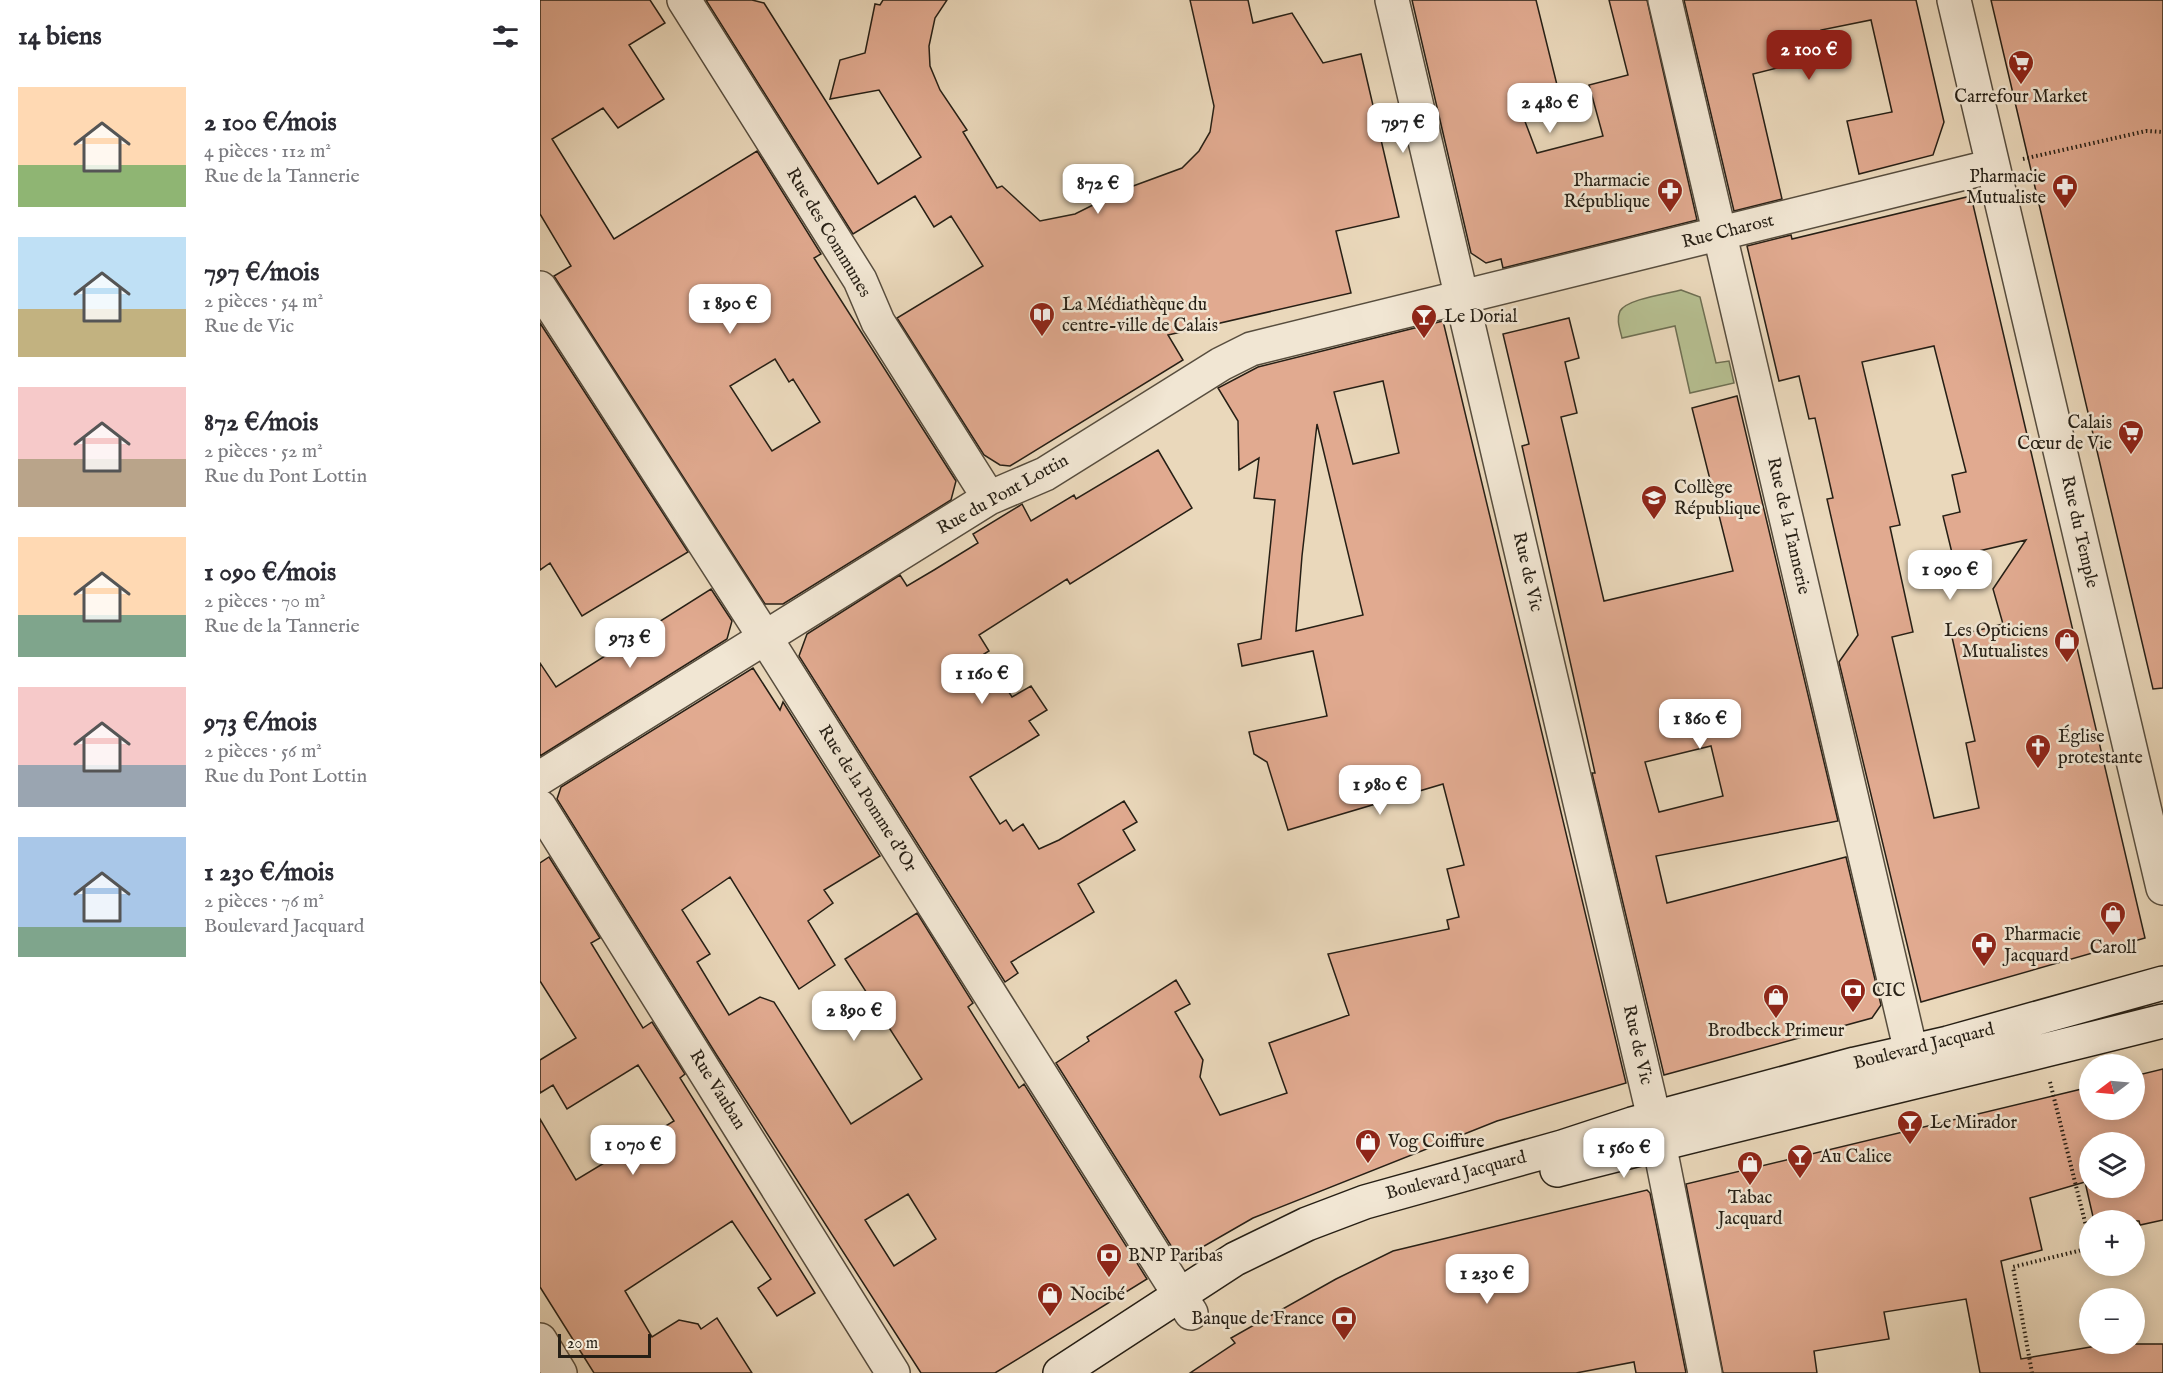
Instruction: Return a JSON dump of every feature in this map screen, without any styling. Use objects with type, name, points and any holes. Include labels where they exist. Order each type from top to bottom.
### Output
[{"type":"street","name":"Rue des Communes","points":[[684,0],[860,280],[878,322],[989,498]]},
{"type":"street","name":"Rue de Vic","points":[[1392,0],[1657,1131],[1706,1373]]},
{"type":"street","name":"Rue de la Tannerie","points":[[1665,0],[1911,1052]]},
{"type":"street","name":"Rue du Temple","points":[[1954,0],[2163,888]]},
{"type":"street","name":"Rue Charost","points":[[1463,297],[1993,166]]},
{"type":"street","name":"Rue de la Pomme d'Or","points":[[540,288],[764,637],[1185,1304]]},
{"type":"street","name":"Rue du Pont Lottin","points":[[540,778],[989,498],[1045,474],[1221,364],[1251,349],[1463,297]]},
{"type":"street","name":"Rue Vauban","points":[[540,807],[893,1373]]},
{"type":"street","name":"Boulevard Jacquard","points":[[1657,1131],[1855,1064],[1911,1052],[2163,982]]},
{"type":"street","name":"Boulevard Jacquard","points":[[1098,1373],[1259,1246],[1335,1212],[1391,1194],[1562,1147],[1657,1131],[1922,1078],[2042,1052],[2163,1022]]},
{"type":"street","name":"Boulevard Jacquard","points":[[1060,1373],[1185,1304]]},
{"type":"street","points":[[540,1340],[560,1373]]},
{"type":"path","points":[[1993,166],[2146,131],[2163,132]]},
{"type":"path","points":[[2042,1052],[2082,1210]]},
{"type":"path","points":[[2032,1373],[2013,1267],[2079,1251]]},
{"type":"green space","points":[[1681,290],[1700,297],[1716,363],[1729,361],[1734,383],[1690,393],[1675,326],[1622,338],[1618,318],[1624,307],[1638,300]]},
{"type":"building","points":[[540,0],[650,0],[665,23],[629,45],[664,99],[618,128],[603,108],[552,139],[614,239],[757,151],[821,254],[814,258],[956,481],[951,500],[783,604],[765,604],[554,276],[571,266],[540,214]],"holes":[[[775,359],[789,382],[793,379],[820,422],[772,451],[730,386]]]},
{"type":"building","points":[[706,0],[752,0],[764,3],[878,184],[921,157],[879,90],[830,99],[840,60],[865,53],[875,4],[880,5],[883,0],[947,0],[935,18],[929,46],[930,66],[940,90],[967,130],[963,132],[997,188],[1002,186],[1040,221],[1075,214],[1125,189],[1182,168],[1199,151],[1210,132],[1214,106],[1190,0],[1248,0],[1253,23],[1292,13],[1323,63],[1361,54],[1399,217],[1336,231],[1351,293],[1168,335],[1183,360],[1010,466],[1000,465],[984,455],[897,318],[983,266],[951,216],[934,227],[915,196],[853,234]]},
{"type":"building","points":[[1412,0],[1536,0],[1559,93],[1518,103],[1537,153],[1603,136],[1589,85],[1628,75],[1609,0],[1647,0],[1697,220],[1503,268],[1501,259],[1486,263],[1471,253]]},
{"type":"building","points":[[1684,0],[1916,0],[1944,122],[1933,155],[1859,174],[1847,121],[1892,112],[1871,20],[1821,30],[1826,56],[1753,74],[1782,199],[1734,211]]},
{"type":"building","name":"Calais Cœur de Vie","points":[[1991,0],[2163,0],[2163,688],[2153,689]]},
{"type":"building","points":[[1971,196],[2145,938],[1921,1002],[1839,662],[1858,635],[1827,499],[1833,498],[1815,418],[1809,419],[1799,376],[1779,381],[1747,246],[1791,235],[1792,239]],"holes":[[[1934,346],[1966,472],[1952,475],[1960,512],[1943,516],[1953,557],[2026,540],[1993,589],[2003,624],[1952,637],[1975,741],[1966,743],[1979,808],[1934,818],[1892,637],[1913,632],[1890,527],[1900,525],[1862,362]]]},
{"type":"building","points":[[1569,318],[1579,358],[1565,362],[1577,413],[1561,417],[1604,601],[1733,571],[1692,408],[1737,396],[1838,821],[1656,856],[1667,903],[1846,857],[1881,1005],[1872,1018],[1664,1075],[1592,773],[1595,773],[1522,446],[1529,444],[1503,334]],"holes":[[[1711,746],[1723,796],[1659,812],[1645,762]]]},
{"type":"building","points":[[1443,321],[1626,1083],[1497,1121],[1253,1218],[1180,1260],[1056,1063],[1089,1041],[1087,1037],[1176,980],[1190,1004],[1175,1012],[1203,1060],[1200,1077],[1220,1115],[1287,1093],[1269,1043],[1349,1015],[1328,954],[1449,929],[1447,920],[1459,917],[1447,869],[1464,865],[1443,784],[1288,830],[1267,762],[1254,754],[1249,732],[1327,716],[1313,651],[1242,666],[1238,644],[1261,639],[1275,500],[1254,498],[1259,458],[1239,470],[1238,421],[1218,388],[1258,367]],"holes":[[[1383,381],[1399,453],[1353,464],[1334,392]],[[1317,424],[1363,615],[1296,631],[1302,556]]]},
{"type":"building","points":[[540,323],[688,552],[582,616],[550,563],[540,570]]},
{"type":"building","points":[[1158,450],[1192,508],[1070,584],[1067,579],[979,635],[989,651],[984,654],[1012,697],[1031,686],[1047,710],[1029,721],[1039,735],[970,777],[1000,824],[1006,820],[1013,831],[1023,824],[1039,849],[1059,840],[1124,801],[1137,822],[1123,830],[1135,850],[1078,884],[1094,912],[1011,962],[1018,973],[1005,982],[799,656],[807,634],[900,575],[907,586],[934,570],[978,543],[973,534],[1022,504],[1031,521],[1074,495],[1076,499]]},
{"type":"building","points":[[711,589],[732,621],[727,639],[540,756],[540,663],[556,687]]},
{"type":"building","points":[[753,668],[780,710],[783,702],[880,856],[824,890],[833,903],[808,921],[835,965],[799,989],[730,877],[682,910],[710,954],[697,962],[729,1015],[760,997],[774,1002],[851,1124],[922,1079],[845,959],[917,913],[973,1003],[968,1007],[1019,1088],[1024,1084],[1147,1279],[995,1373],[921,1373],[716,1054],[557,799],[561,787]],"holes":[[[908,1194],[936,1239],[894,1266],[865,1220]]]},
{"type":"building","points":[[549,857],[600,938],[591,943],[643,1028],[652,1022],[685,1074],[680,1078],[815,1293],[777,1316],[758,1288],[771,1279],[732,1221],[625,1291],[652,1337],[679,1320],[698,1324],[701,1329],[717,1318],[752,1373],[594,1373],[540,1287],[540,1119],[576,1180],[674,1121],[638,1065],[567,1109],[553,1085],[540,1093],[540,1060],[576,1038],[540,981],[540,863]]},
{"type":"building","points":[[2163,1069],[2163,1220],[2145,1224],[2145,1210],[2091,1210],[2089,1198],[2145,1198],[2145,1132],[2079,1132],[2079,1184],[2030,1198],[2042,1250],[2001,1261],[2021,1359],[2079,1349],[2079,1354],[2145,1354],[2145,1344],[2163,1344],[2163,1373],[1980,1373],[1966,1299],[1884,1312],[1889,1339],[1814,1351],[1817,1373],[1723,1373],[1686,1184],[2079,1090],[2079,1120],[2145,1120],[2145,1073]]},
{"type":"building","points":[[1647,1190],[1650,1193],[1686,1373],[1636,1373],[1634,1362],[1576,1373],[1190,1373],[1235,1343],[1231,1338],[1336,1279],[1393,1251]]},
{"type":"place","name":"Carrefour Market","points":[[2021,86]]},
{"type":"place","name":"Pharmacie Mutualiste","points":[[2065,210]]},
{"type":"place","name":"Pharmacie République","points":[[1670,214]]},
{"type":"place","name":"La Médiathèque du centre-ville de Calais","points":[[1042,338]]},
{"type":"place","name":"Le Dorial","points":[[1424,340]]},
{"type":"place","name":"Calais Cœur de Vie","points":[[2131,456]]},
{"type":"place","name":"Collège République","points":[[1654,521]]},
{"type":"place","name":"Les Opticiens Mutualistes","points":[[2067,664]]},
{"type":"place","name":"Église protestante","points":[[2038,770]]},
{"type":"place","name":"Caroll","points":[[2113,937]]},
{"type":"place","name":"Pharmacie Jacquard","points":[[1984,968]]},
{"type":"place","name":"CIC","points":[[1853,1014]]},
{"type":"place","name":"Brodbeck Primeur","points":[[1776,1020]]},
{"type":"place","name":"Le Mirador","points":[[1910,1146]]},
{"type":"place","name":"Vog Coiffure","points":[[1368,1165]]},
{"type":"place","name":"Au Calice","points":[[1800,1180]]},
{"type":"place","name":"Tabac Jacquard","points":[[1750,1187]]},
{"type":"place","name":"BNP Paribas","points":[[1109,1279]]},
{"type":"place","name":"Nocibé","points":[[1050,1318]]},
{"type":"place","name":"Banque de France","points":[[1344,1342]]}]
